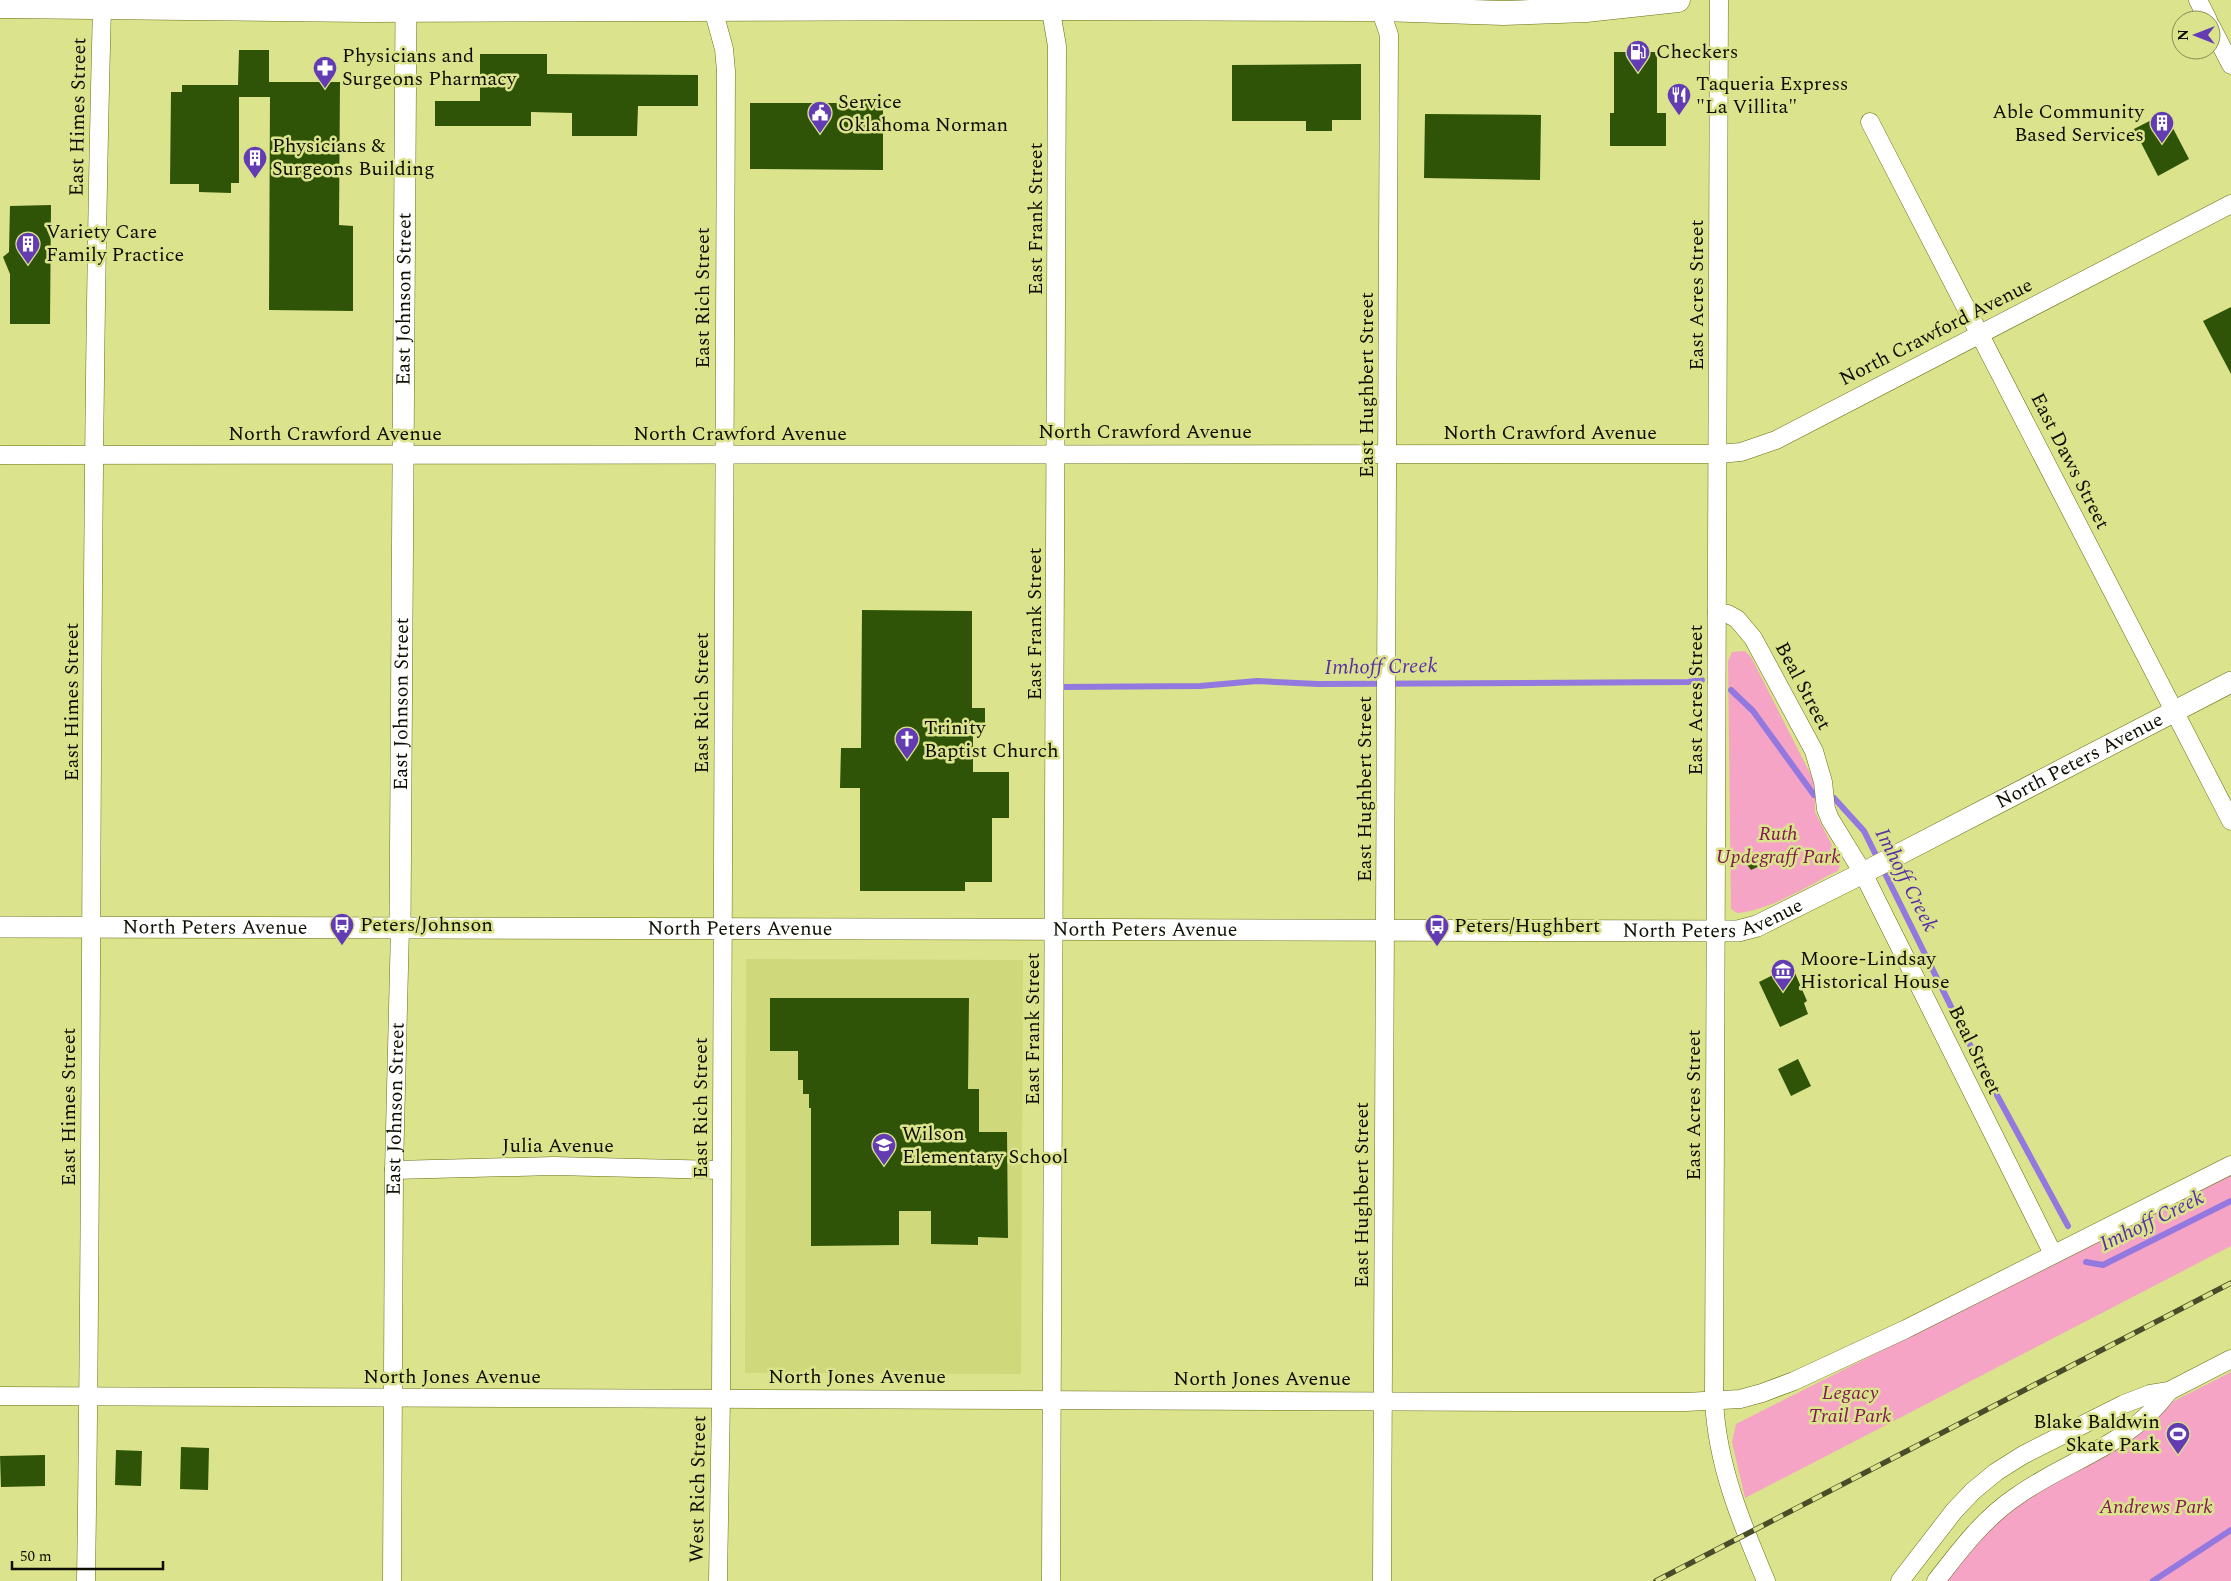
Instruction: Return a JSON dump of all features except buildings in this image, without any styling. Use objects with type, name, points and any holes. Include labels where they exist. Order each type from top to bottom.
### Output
[{"type":"main road","points":[[0,6],[406,10],[713,9],[1050,4],[1379,5],[1503,13],[1552,12],[1678,0]]},
{"type":"street","name":"East Acres Street","points":[[1720,0],[1714,1400],[1715,1427],[1728,1485],[1766,1581]]},
{"type":"street","name":"East Frank Street","points":[[1050,4],[1058,46],[1051,1581]]},
{"type":"street","name":"East Hughbert Street","points":[[1379,5],[1389,35],[1382,1581]]},
{"type":"street","name":"East Himes Street","points":[[86,1581],[93,928],[93,455],[102,8]]},
{"type":"street","name":"East Rich Street","points":[[713,9],[724,49],[726,71],[723,455],[721,1398]]},
{"type":"street","name":"East Johnson Street","points":[[392,1581],[394,1170],[400,928],[406,10]]},
{"type":"street","points":[[2221,46],[2231,65]]},
{"type":"street","name":"East Daws Street","points":[[1870,122],[2231,821]]},
{"type":"street","name":"North Crawford Avenue","points":[[0,455],[1718,454],[1741,452],[1776,440],[1979,333],[2231,204]]},
{"type":"street","name":"Beal Street","points":[[1717,612],[1728,614],[1737,620],[1753,638],[1814,751],[1823,782],[1826,809],[1830,819],[1868,870],[2053,1254]]},
{"type":"street","name":"North Peters Avenue","points":[[0,927],[1738,931],[1757,926],[1868,870],[2231,682]]},
{"type":"street","name":"North Jones Avenue","points":[[0,1396],[1667,1402],[1740,1399],[1794,1381],[1906,1329],[2231,1165]]},
{"type":"street","name":"Julia Avenue","points":[[394,1170],[554,1166],[721,1170]]},
{"type":"street","points":[[1900,1581],[1954,1511],[1973,1490],[1996,1472],[2023,1454],[2124,1404],[2150,1394],[2169,1391],[2231,1359]]},
{"type":"street","points":[[1936,1581],[1990,1517],[2017,1496],[2105,1448],[2138,1425],[2158,1406],[2169,1391]]},
{"type":"street","name":"West Rich Street","points":[[718,1581],[721,1398]]},
{"type":"shaded area","name":"Wilson Elementary School","points":[[746,959],[1023,960],[1021,1374],[745,1373]]},
{"type":"green space","name":"Ruth Updegraff Park","points":[[1745,651],[1751,657],[1815,783],[1815,812],[1841,863],[1838,871],[1776,903],[1737,913],[1731,909],[1728,661],[1732,652]]},
{"type":"green space","name":"Legacy Trail Park","points":[[2231,1175],[2231,1246],[1745,1498],[1732,1442],[1736,1424]]},
{"type":"green space","name":"Andrews Park","points":[[2231,1372],[2231,1581],[1944,1581],[2001,1516],[2140,1430],[2174,1401]]},
{"type":"waterway","name":"Imhoff Creek","points":[[1061,687],[1200,686],[1257,681],[1318,684],[1688,682],[1702,680]]},
{"type":"waterway","name":"Imhoff Creek","points":[[1731,690],[1753,711],[1814,795],[1834,798],[1864,831],[1973,1051],[2068,1226]]},
{"type":"waterway","name":"Imhoff Creek","points":[[2086,1262],[2103,1265],[2231,1201]]},
{"type":"waterway","points":[[2153,1581],[2231,1530]]},
{"type":"railway","points":[[1656,1581],[2231,1283]]},
{"type":"place","name":"Checkers","points":[[1638,73]]},
{"type":"place","name":"Physicians and Surgeons Pharmacy","points":[[325,89]]},
{"type":"place","name":"Taqueria Express \"La Villita\"","points":[[1679,116]]},
{"type":"place","name":"Service Oklahoma Norman","points":[[820,134]]},
{"type":"place","name":"Able Community Based Services","points":[[2162,144]]},
{"type":"place","name":"Physicians & Surgeons Building","points":[[255,179]]},
{"type":"place","name":"Variety Care Family Practice","points":[[28,265]]},
{"type":"place","name":"Trinity Baptist Church","points":[[907,760]]},
{"type":"place","name":"Peters/Johnson","points":[[342,946]]},
{"type":"place","name":"Peters/Hughbert","points":[[1437,947]]},
{"type":"place","name":"Moore-Lindsay Historical House","points":[[1783,992]]},
{"type":"place","name":"Wilson Elementary School","points":[[884,1166]]},
{"type":"place","name":"Blake Baldwin Skate Park","points":[[2178,1455]]}]
